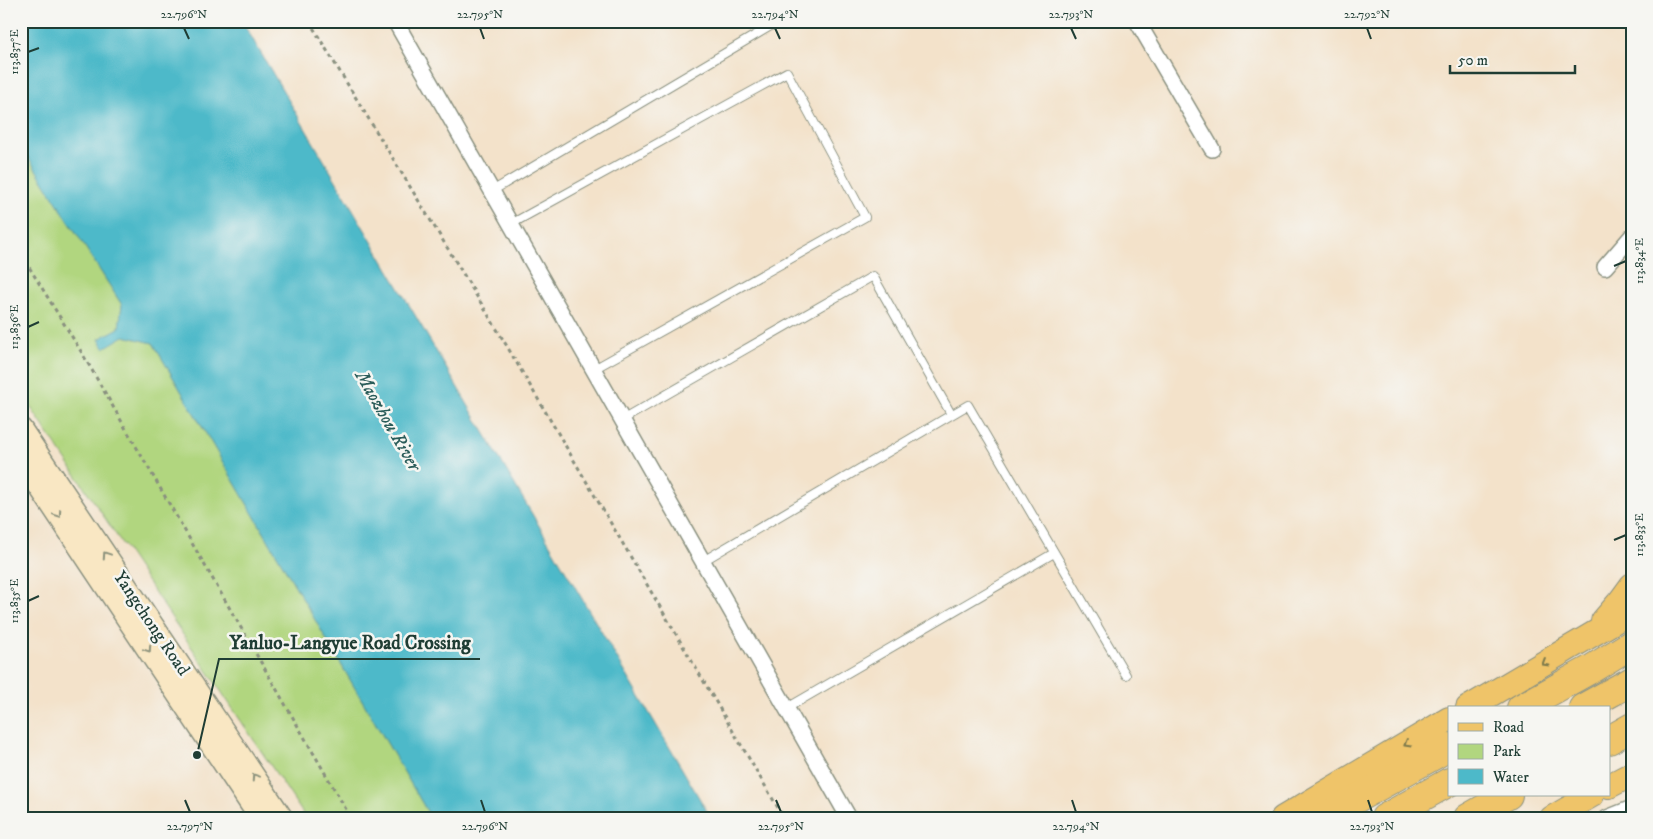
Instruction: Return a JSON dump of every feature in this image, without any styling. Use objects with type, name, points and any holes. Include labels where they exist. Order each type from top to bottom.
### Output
[{"type":"highway","points":[[1525,706],[1632,644]]},
{"type":"highway","points":[[1587,706],[1632,681]]},
{"type":"highway","points":[[1610,739],[1632,727]]},
{"type":"highway","points":[[1322,818],[1448,748]]},
{"type":"highway","points":[[1386,818],[1448,783]]},
{"type":"highway","points":[[1468,818],[1506,796]]},
{"type":"main road","points":[[1569,648],[1606,617],[1632,585]]},
{"type":"main road","points":[[1471,706],[1632,611]]},
{"type":"main road","points":[[1283,818],[1448,720]]},
{"type":"main road","points":[[1610,785],[1632,774]]},
{"type":"main road","points":[[1610,790],[1632,784]]},
{"type":"main road","points":[[1552,818],[1590,796]]},
{"type":"street","points":[[395,21],[850,818]]},
{"type":"street","points":[[1138,21],[1212,149]]},
{"type":"street","points":[[1605,267],[1632,236]]},
{"type":"street","name":"Yangchong Road","points":[[23,434],[282,818]]},
{"type":"street","name":"Yangchong Road","points":[[21,459],[260,818]]},
{"type":"street","points":[[21,487],[42,490]]},
{"type":"street","points":[[1607,818],[1632,808]]},
{"type":"lane","points":[[492,191],[779,21]]},
{"type":"lane","points":[[510,224],[786,72],[865,217],[594,369]]},
{"type":"lane","points":[[622,420],[873,276],[951,414]]},
{"type":"lane","points":[[702,560],[968,404],[1126,675]]},
{"type":"lane","points":[[787,708],[1054,553]]},
{"type":"path","points":[[309,21],[498,330],[784,818]]},
{"type":"path","points":[[21,254],[82,353],[351,818]]},
{"type":"green space","points":[[21,146],[122,305],[119,328],[99,339],[104,347],[124,336],[153,343],[431,818],[306,818],[21,393]]},
{"type":"water","name":"Maozhou River","points":[[21,21],[242,21],[711,818],[431,818],[153,343],[124,336],[104,348],[99,339],[119,328],[122,305],[21,146]]},
{"type":"place","name":"Yanluo-Langyue Road Crossing","points":[[197,755]]}]
